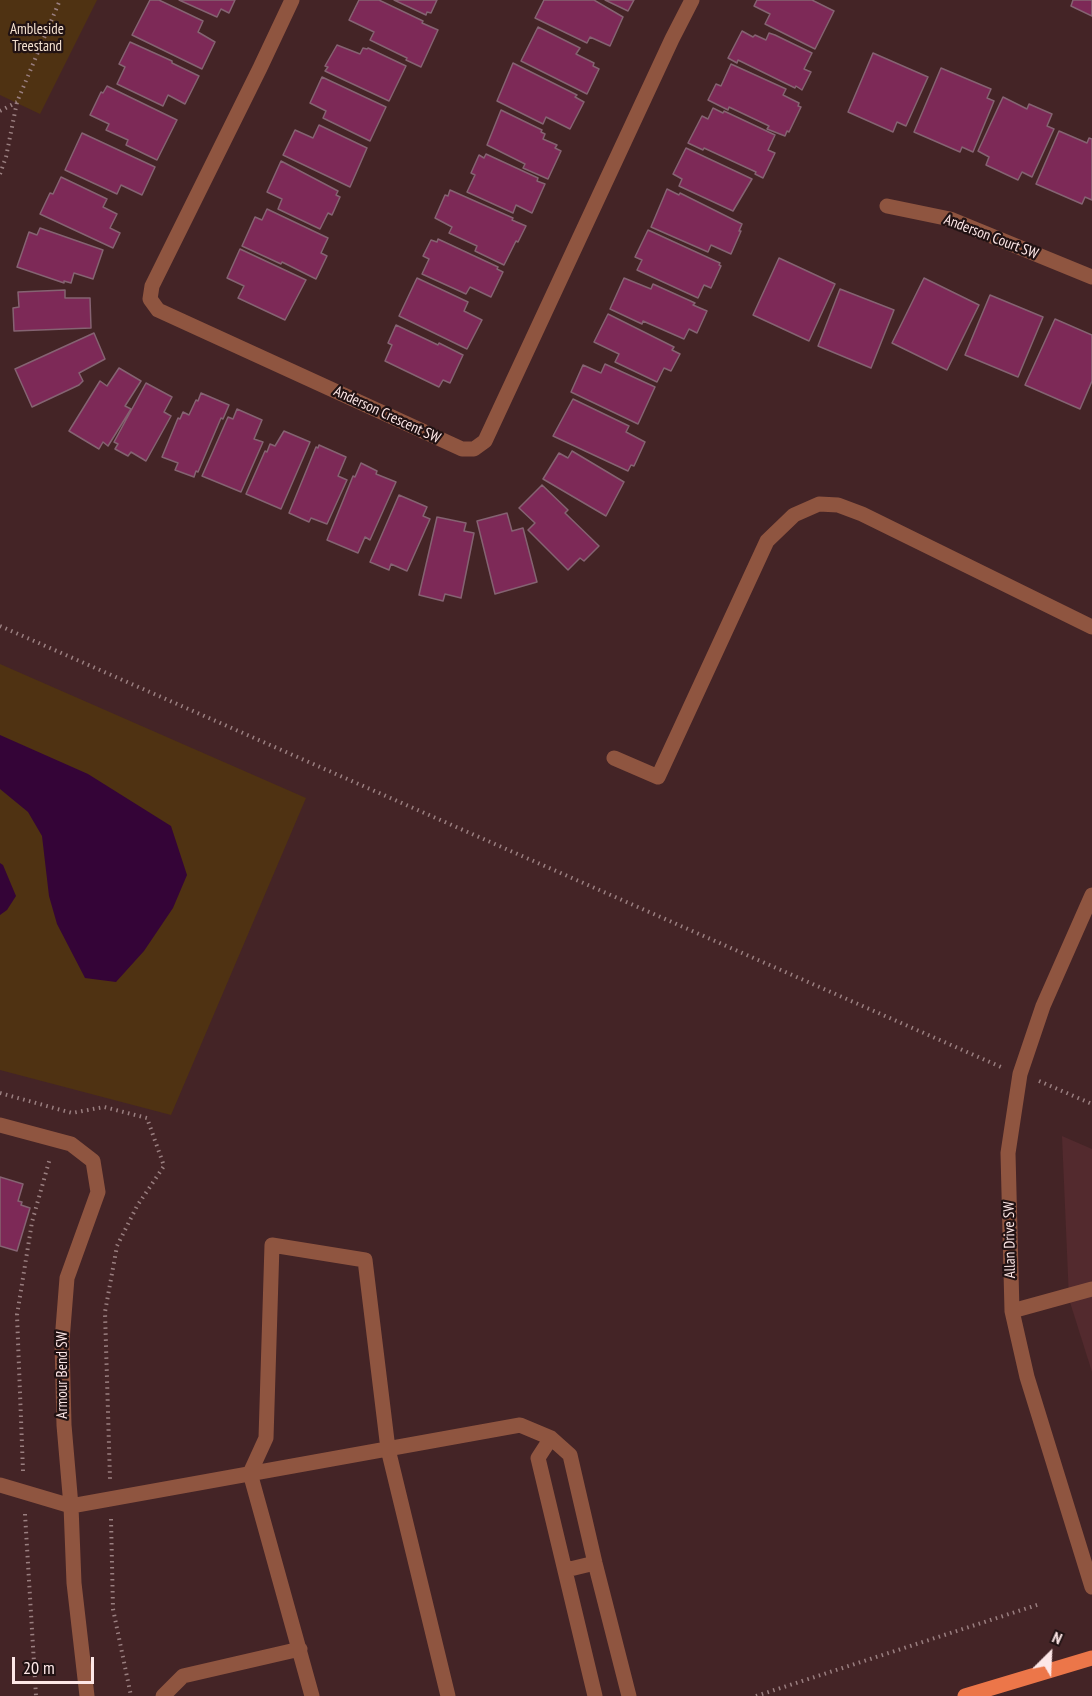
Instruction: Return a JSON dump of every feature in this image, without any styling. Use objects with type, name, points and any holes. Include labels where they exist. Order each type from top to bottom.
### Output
[{"type":"main road","points":[[965,1696],[1092,1658]]},
{"type":"street","name":"Anderson Crescent SW","points":[[291,0],[260,69],[152,286],[150,299],[158,310],[462,449],[474,449],[485,441],[666,50],[692,0]]},
{"type":"street","name":"Anderson Court SW","points":[[887,206],[950,219],[1092,277]]},
{"type":"street","points":[[615,758],[658,777],[766,541],[794,515],[819,504],[838,505],[862,514],[1092,627]]},
{"type":"street","name":"Allan Drive SW","points":[[1092,896],[1043,1006],[1020,1074],[1008,1153],[1012,1311],[1027,1377],[1092,1587]]},
{"type":"street","name":"Armour Bend SW","points":[[0,1125],[71,1144],[93,1161],[98,1192],[67,1278],[62,1341],[64,1425],[71,1506],[74,1583],[87,1696]]},
{"type":"street","points":[[312,1696],[250,1473],[266,1438],[272,1245],[365,1260],[388,1449],[448,1696]]},
{"type":"street","points":[[1012,1311],[1092,1289]]},
{"type":"street","points":[[0,1485],[71,1506],[520,1425],[551,1438],[570,1455],[629,1696]]},
{"type":"street","points":[[551,1438],[538,1458],[595,1696]]},
{"type":"street","points":[[566,1570],[595,1563]]},
{"type":"street","points":[[163,1696],[183,1676],[300,1649]]},
{"type":"path","points":[[0,174],[6,157],[16,102],[60,0]]},
{"type":"path","points":[[0,111],[16,102]]},
{"type":"path","points":[[0,626],[976,1057],[1092,1104]]},
{"type":"path","points":[[0,1093],[72,1113],[104,1107],[147,1118],[164,1166],[137,1206],[117,1246],[105,1312],[113,1609],[131,1696]]},
{"type":"path","points":[[36,1696],[24,1492],[17,1315],[32,1222],[50,1158]]},
{"type":"path","points":[[756,1696],[1040,1604]]},
{"type":"shaded area","points":[[0,735],[88,774],[171,826],[187,875],[173,908],[144,951],[116,982],[85,978],[57,924],[49,896],[42,836],[28,812],[0,789]]},
{"type":"shaded area","points":[[0,863],[3,865],[16,896],[7,910],[0,915]]},
{"type":"shaded area","points":[[1062,1136],[1092,1149],[1092,1372],[1069,1299]]},
{"type":"green space","name":"Ambleside Treestand","points":[[0,0],[97,0],[40,114],[0,95]]},
{"type":"green space","points":[[0,664],[306,798],[171,1115],[0,1070]]},
{"type":"building","points":[[150,0],[159,0],[203,21],[198,32],[215,42],[202,69],[132,35]]},
{"type":"building","points":[[179,0],[235,0],[229,13],[221,9],[217,17]]},
{"type":"building","points":[[359,0],[379,0],[438,30],[421,67],[370,40],[374,32],[349,20]]},
{"type":"building","points":[[394,0],[437,0],[431,13],[427,12],[426,15]]},
{"type":"building","points":[[544,0],[594,0],[623,17],[610,46],[590,37],[587,43],[535,18]]},
{"type":"building","points":[[605,0],[634,0],[628,11]]},
{"type":"building","points":[[757,0],[812,0],[834,11],[815,49],[765,24],[770,14],[754,6]]},
{"type":"building","points":[[1073,0],[1092,0],[1092,16],[1071,6]]},
{"type":"building","points":[[538,27],[580,48],[576,54],[594,63],[593,66],[599,69],[587,94],[521,61]]},
{"type":"building","points":[[742,31],[766,40],[769,33],[812,53],[804,69],[811,72],[802,90],[738,60],[737,63],[728,58]]},
{"type":"building","points":[[130,42],[199,76],[185,104],[168,95],[163,106],[117,84],[125,67],[119,64]]},
{"type":"building","points":[[337,45],[360,54],[363,48],[368,48],[406,66],[389,101],[325,71],[328,67],[325,66]]},
{"type":"building","points":[[873,53],[928,77],[906,126],[897,122],[893,132],[848,112]]},
{"type":"building","points":[[513,63],[577,95],[575,97],[584,102],[570,129],[546,117],[543,124],[497,101]]},
{"type":"building","points":[[731,64],[786,89],[783,95],[799,103],[798,106],[801,107],[785,136],[767,129],[769,126],[729,107],[728,110],[708,100],[716,84],[721,86]]},
{"type":"building","points":[[941,68],[991,89],[987,98],[994,101],[973,152],[962,147],[960,152],[914,132]]},
{"type":"building","points":[[322,77],[386,107],[370,141],[323,118],[326,111],[310,103]]},
{"type":"building","points":[[107,86],[177,120],[157,160],[126,145],[128,140],[106,130],[109,124],[90,115],[101,92],[103,93]]},
{"type":"building","points":[[1003,97],[1027,109],[1029,104],[1052,114],[1047,126],[1054,129],[1032,177],[1022,172],[1018,180],[986,165],[989,157],[978,151]]},
{"type":"building","points":[[713,108],[775,135],[768,150],[775,153],[763,178],[755,174],[756,172],[688,143],[702,116],[708,119]]},
{"type":"building","points":[[501,110],[542,130],[541,132],[545,134],[543,139],[557,145],[555,148],[561,151],[548,179],[523,168],[525,164],[487,145]]},
{"type":"building","points":[[319,125],[367,148],[350,187],[283,155],[295,130],[313,138]]},
{"type":"building","points":[[1059,131],[1087,143],[1089,138],[1092,139],[1092,200],[1085,197],[1082,204],[1036,184]]},
{"type":"building","points":[[82,133],[155,167],[142,195],[121,185],[117,194],[65,170]]},
{"type":"building","points":[[686,148],[752,179],[733,211],[679,186],[682,179],[673,174]]},
{"type":"building","points":[[486,154],[538,178],[537,181],[545,184],[532,213],[516,205],[513,213],[467,192],[475,175],[471,173],[479,155],[484,158]]},
{"type":"building","points":[[281,161],[338,191],[336,195],[340,197],[332,215],[328,213],[320,229],[278,209],[282,199],[267,192]]},
{"type":"building","points":[[61,177],[107,199],[103,207],[117,214],[110,228],[120,233],[113,248],[40,214]]},
{"type":"building","points":[[667,189],[679,195],[680,193],[742,224],[731,254],[711,245],[708,252],[651,227]]},
{"type":"building","points":[[450,190],[526,226],[504,265],[475,251],[477,246],[449,233],[452,227],[435,218],[445,195],[448,196]]},
{"type":"building","points":[[267,209],[328,238],[321,253],[327,256],[316,279],[242,246],[255,217],[262,220]]},
{"type":"building","points":[[40,228],[103,250],[93,279],[74,273],[71,283],[64,281],[64,283],[17,267],[29,232],[37,235]]},
{"type":"building","points":[[648,230],[720,263],[721,266],[711,288],[704,285],[698,298],[637,270],[642,260],[635,257]]},
{"type":"building","points":[[438,239],[498,267],[497,269],[503,272],[491,297],[470,287],[466,294],[422,274],[429,259],[423,256],[431,240],[437,242]]},
{"type":"building","points":[[240,249],[306,280],[285,320],[238,298],[244,286],[227,278]]},
{"type":"building","points":[[779,258],[835,284],[809,341],[753,315]]},
{"type":"building","points":[[417,278],[468,302],[464,311],[482,320],[467,349],[399,316]]},
{"type":"building","points":[[624,278],[651,289],[653,284],[707,311],[697,333],[689,329],[684,339],[643,321],[642,324],[610,309]]},
{"type":"building","points":[[924,278],[979,305],[947,370],[892,343]]},
{"type":"building","points":[[840,289],[894,310],[871,368],[818,346]]},
{"type":"building","points":[[65,290],[65,298],[90,298],[91,328],[14,331],[13,308],[19,307],[18,292]]},
{"type":"building","points":[[990,295],[1043,317],[1018,377],[965,355]]},
{"type":"building","points":[[608,314],[674,347],[672,350],[680,354],[671,371],[664,368],[657,382],[615,362],[619,354],[594,342]]},
{"type":"building","points":[[1055,319],[1092,335],[1092,381],[1080,409],[1025,385]]},
{"type":"building","points":[[396,325],[463,355],[450,383],[443,380],[439,387],[385,361],[392,345],[388,343]]},
{"type":"building","points":[[94,333],[105,359],[79,373],[83,381],[79,385],[32,407],[15,369]]},
{"type":"building","points":[[605,364],[655,387],[638,424],[571,392],[583,365],[601,373]]},
{"type":"building","points":[[119,368],[141,381],[125,406],[131,409],[108,446],[103,442],[99,449],[69,431],[100,381],[107,386]]},
{"type":"building","points":[[146,383],[172,397],[164,412],[171,416],[146,461],[131,452],[128,456],[115,449],[118,444],[114,442]]},
{"type":"building","points":[[201,393],[229,405],[194,477],[175,470],[178,463],[162,457],[178,418],[180,419],[183,412],[189,415]]},
{"type":"building","points":[[573,399],[629,426],[626,432],[645,442],[634,466],[631,465],[628,471],[553,436]]},
{"type":"building","points":[[237,409],[262,420],[254,439],[263,442],[241,492],[202,476],[228,417],[233,419]]},
{"type":"building","points":[[284,431],[310,442],[281,509],[246,494],[265,451],[267,452],[270,444],[275,446]]},
{"type":"building","points":[[319,445],[346,457],[338,476],[347,480],[327,524],[311,518],[309,522],[289,513],[316,447],[318,448]]},
{"type":"building","points":[[572,451],[624,482],[606,516],[543,479],[559,453],[568,458]]},
{"type":"building","points":[[361,463],[377,471],[376,474],[396,482],[370,540],[365,537],[358,553],[327,540],[353,476],[355,477]]},
{"type":"building","points":[[542,485],[568,510],[565,513],[599,546],[584,561],[580,558],[568,570],[528,530],[535,523],[519,508]]},
{"type":"building","points":[[399,495],[427,507],[423,516],[430,519],[407,571],[391,564],[389,570],[370,562]]},
{"type":"building","points":[[507,513],[512,531],[523,528],[537,582],[495,594],[477,521]]},
{"type":"building","points":[[437,517],[466,523],[464,531],[474,533],[461,598],[445,594],[443,601],[419,595]]},
{"type":"building","points":[[0,1177],[23,1184],[18,1201],[22,1202],[21,1205],[30,1208],[17,1251],[0,1246]]}]
